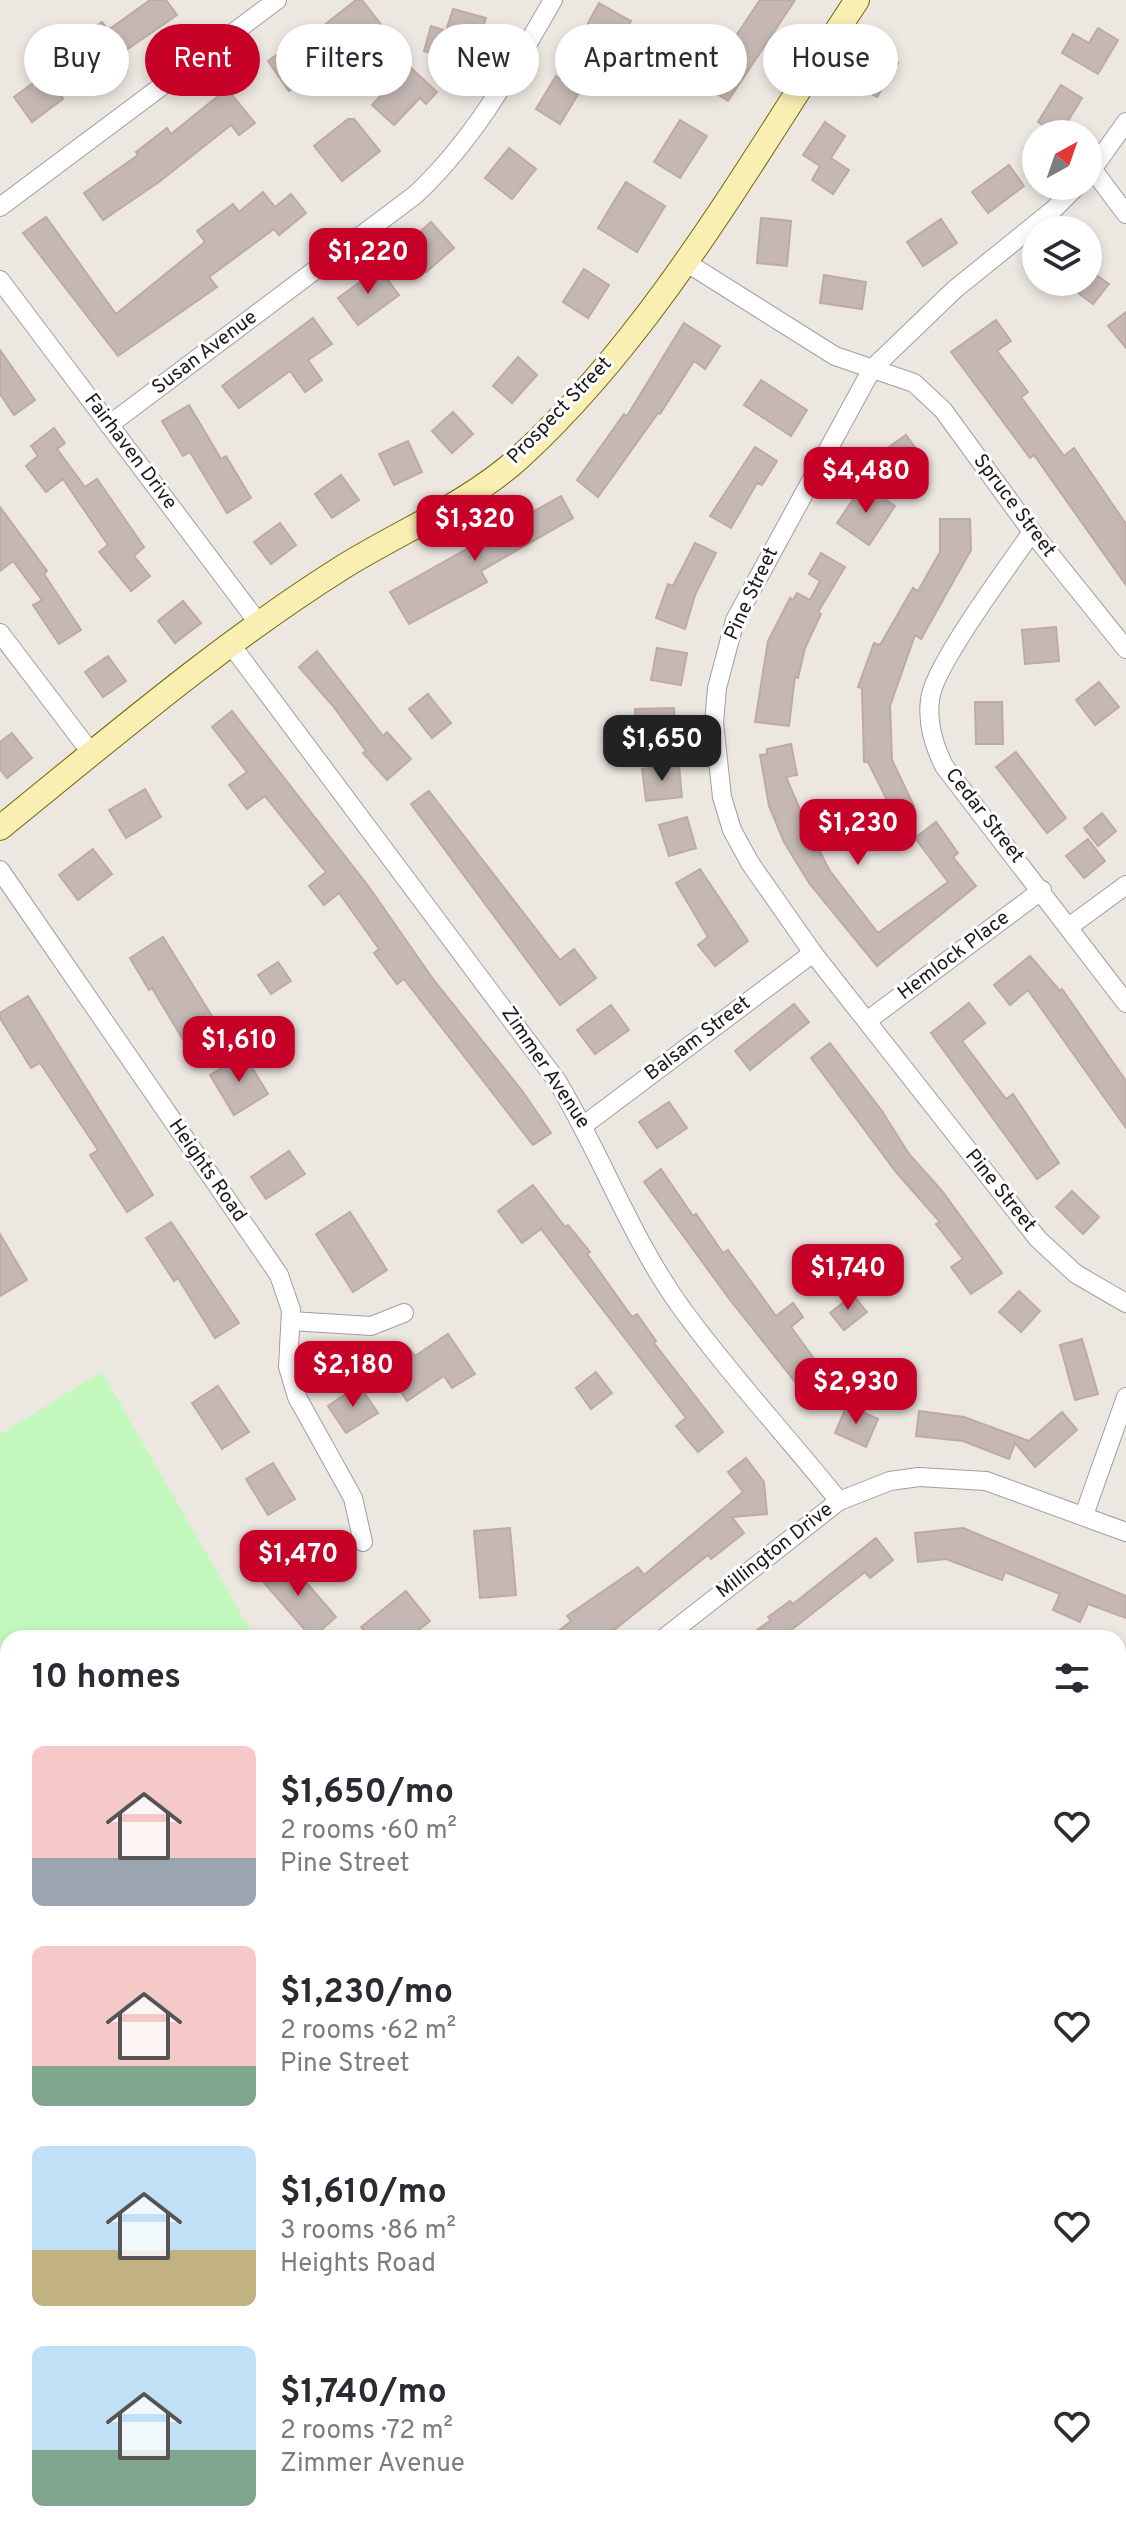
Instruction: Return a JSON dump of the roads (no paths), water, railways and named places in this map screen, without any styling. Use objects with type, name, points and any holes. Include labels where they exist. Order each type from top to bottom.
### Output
[{"type":"main road","name":"Prospect Street","points":[[0,828],[260,625],[343,567],[474,491],[516,460],[611,361],[684,261],[857,0]]},
{"type":"street","points":[[0,207],[277,0]]},
{"type":"street","name":"Susan Avenue","points":[[109,425],[415,195],[442,170],[488,111],[553,0]]},
{"type":"street","points":[[1102,156],[1124,126]]},
{"type":"street","points":[[1102,187],[1126,214]]},
{"type":"street","name":"Pine Street","points":[[1063,200],[954,290],[872,369],[735,620],[717,688],[715,758],[732,830],[750,863],[813,953],[1038,1239],[1076,1274],[1126,1303]]},
{"type":"street","name":"Spruce Street","points":[[684,261],[796,335],[835,356],[914,383],[943,410],[1032,532],[1126,649]]},
{"type":"street","name":"Fairhaven Drive","points":[[0,280],[260,625]]},
{"type":"street","name":"Cedar Street","points":[[1032,532],[940,671],[929,697],[930,727],[944,766],[1070,926],[1126,1003]]},
{"type":"street","points":[[0,633],[92,754]]},
{"type":"street","name":"Zimmer Avenue","points":[[232,646],[523,1032],[584,1125],[645,1249],[680,1306],[839,1501]]},
{"type":"street","name":"Heights Road","points":[[0,870],[279,1275],[291,1321],[288,1367],[297,1397],[353,1498],[363,1542]]},
{"type":"street","points":[[1070,926],[1126,885]]},
{"type":"street","name":"Hemlock Place","points":[[867,1021],[1042,890]]},
{"type":"street","name":"Balsam Street","points":[[584,1125],[813,953]]},
{"type":"street","points":[[291,1321],[371,1326],[404,1313]]},
{"type":"street","points":[[1084,1515],[1126,1397]]},
{"type":"street","name":"Millington Drive","points":[[674,1630],[839,1501],[890,1481],[945,1477],[986,1481],[1126,1532]]}]
